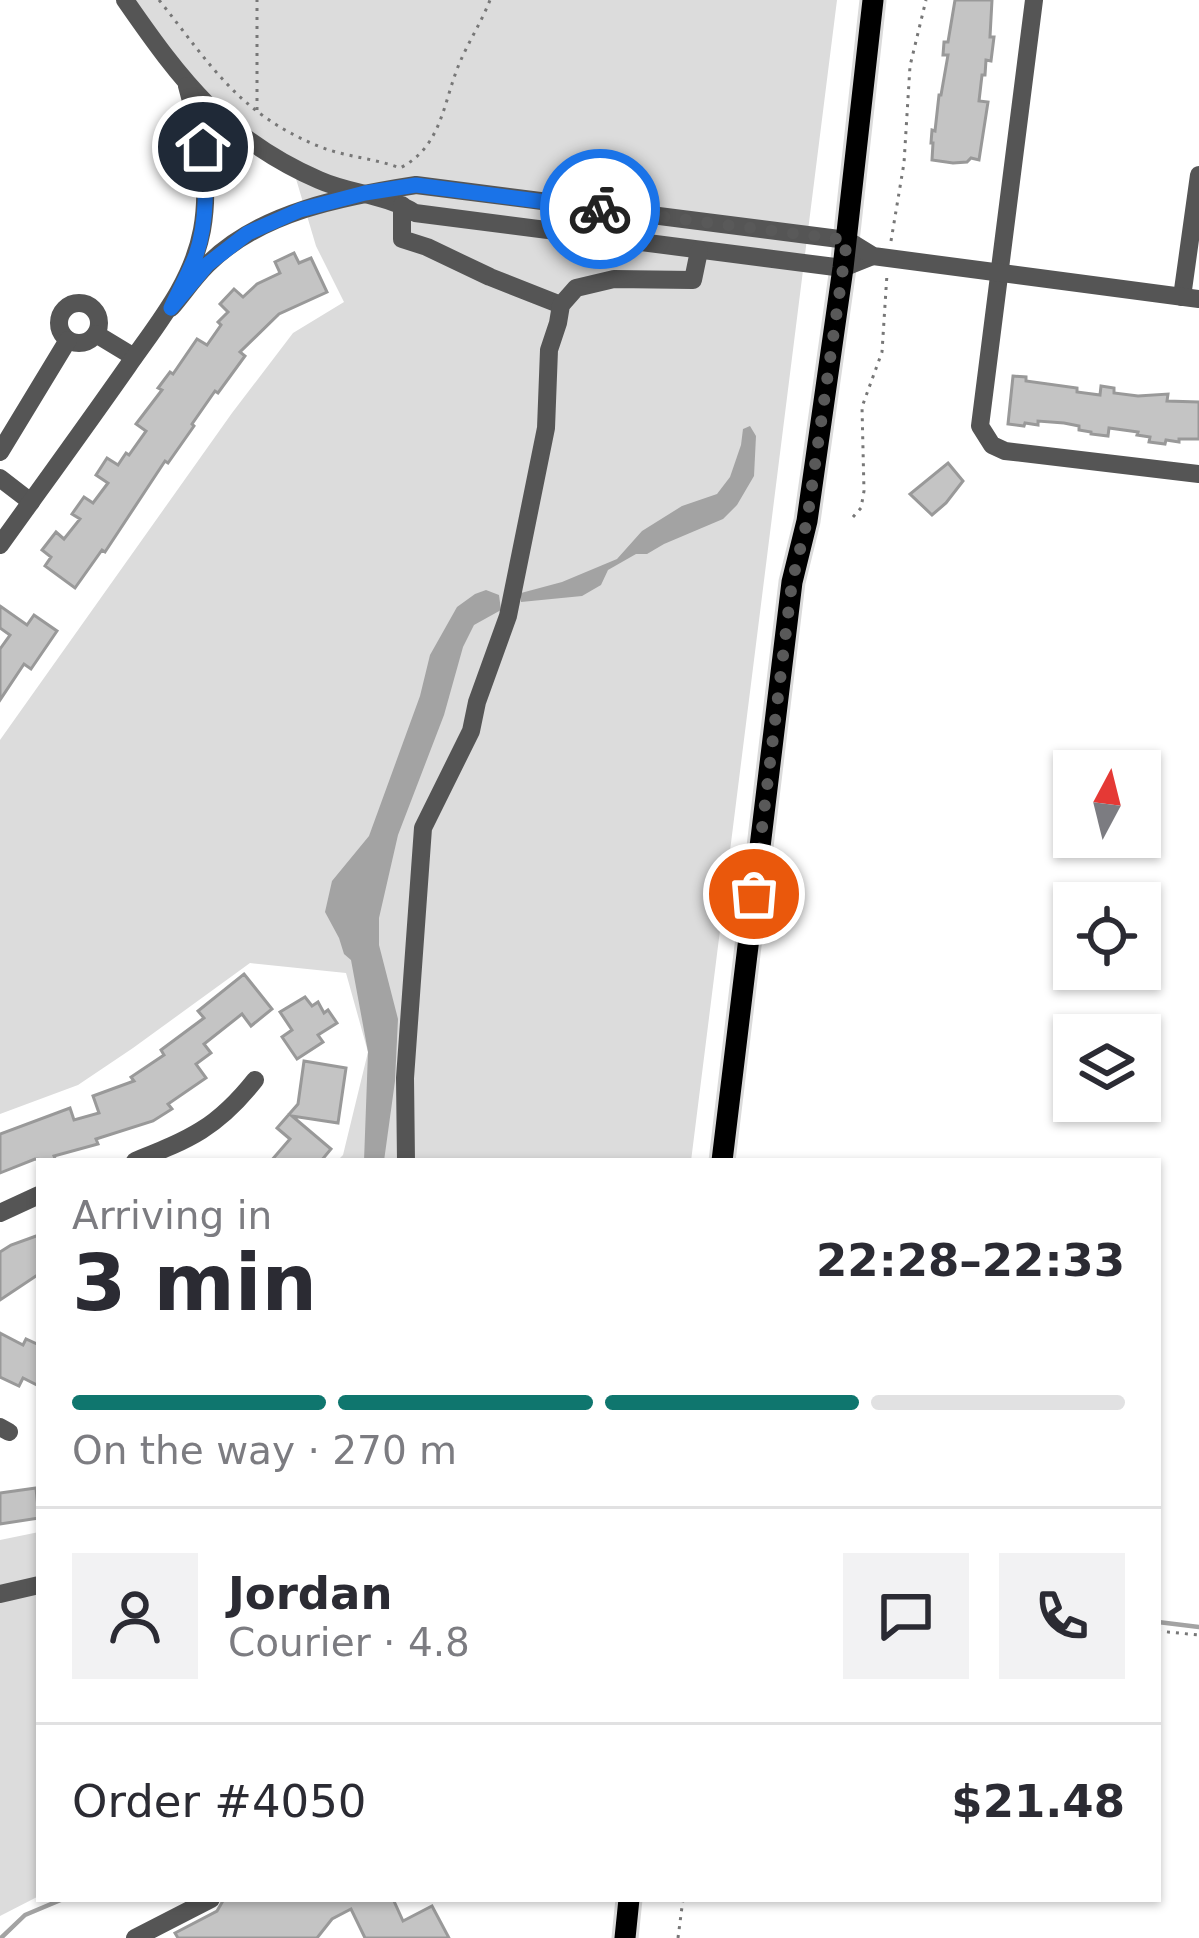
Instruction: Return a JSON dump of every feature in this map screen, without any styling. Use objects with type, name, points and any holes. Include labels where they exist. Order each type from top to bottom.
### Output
[{"type":"main road","points":[[722,1158],[792,582],[807,521],[847,240],[873,0]]},
{"type":"main road","points":[[625,1938],[629,1902]]},
{"type":"street","points":[[125,0],[186,85],[231,128],[263,151],[328,184],[415,213],[699,251],[843,268],[873,256]]},
{"type":"street","points":[[1034,0],[980,417],[982,432],[992,445],[1005,451],[1199,474]]},
{"type":"street","points":[[171,308],[196,254],[205,207],[203,147],[186,85]]},
{"type":"street","points":[[0,545],[134,357],[208,264],[248,233],[300,210],[416,185],[847,240],[873,256],[1191,298],[1199,175]]},
{"type":"street","points":[[402,205],[402,239],[561,305]]},
{"type":"street","points":[[406,1158],[405,1078],[423,828],[471,731],[508,616],[546,428],[549,350],[561,305],[576,288],[614,279],[693,280],[699,251]]},
{"type":"street","points":[[77,303],[95,311],[96,334],[80,343],[68,340],[59,322],[65,309],[77,303]]},
{"type":"street","points":[[96,334],[134,357]]},
{"type":"street","points":[[0,452],[68,340]]},
{"type":"street","points":[[0,478],[31,502]]},
{"type":"street","points":[[143,1158],[188,1140],[218,1120],[255,1080]]},
{"type":"street","points":[[0,1213],[36,1196]]},
{"type":"street","points":[[0,1594],[36,1586]]},
{"type":"street","points":[[135,1938],[170,1930],[208,1902]]},
{"type":"path","points":[[159,0],[232,93],[276,126],[322,147],[404,167],[435,135],[458,66],[490,0]]},
{"type":"path","points":[[257,0],[257,112]]},
{"type":"path","points":[[1161,1631],[1199,1635]]},
{"type":"path","points":[[679,1938],[683,1902]]},
{"type":"shaded area","points":[[130,0],[837,0],[691,1158],[340,1158],[368,1052],[346,973],[250,963],[78,1085],[0,1114],[0,740],[293,333],[344,302],[316,246],[291,162],[238,133]]},
{"type":"shaded area","points":[[750,426],[756,436],[754,476],[723,519],[647,554],[636,554],[608,570],[601,585],[582,596],[521,602],[521,593],[617,559],[642,531],[682,506],[717,494],[730,477],[743,429]]},
{"type":"shaded area","points":[[486,590],[499,595],[501,610],[474,625],[463,647],[444,715],[398,835],[379,918],[379,945],[398,1019],[395,1081],[384,1158],[364,1158],[368,1052],[351,960],[325,912],[332,881],[369,836],[420,696],[430,655],[457,607]]},
{"type":"shaded area","points":[[36,1533],[36,1898],[0,1916],[0,1540]]},
{"type":"building","points":[[955,0],[992,0],[990,37],[994,37],[991,61],[986,60],[982,75],[979,101],[988,102],[979,160],[953,163],[932,160],[931,143],[948,55],[943,55],[944,42],[948,42]]},
{"type":"building","points":[[294,253],[299,263],[311,258],[327,292],[279,314],[240,352],[245,356],[75,588],[45,566],[51,557],[42,550],[56,532],[64,539],[80,519],[72,514],[84,497],[93,503],[108,483],[96,475],[107,458],[118,465],[129,455],[146,431],[136,424],[162,390],[158,388],[197,339],[207,345],[221,325],[218,322],[228,312],[220,304],[234,289],[243,297],[280,273],[275,262]]},
{"type":"building","points":[[1013,376],[1077,388],[1077,392],[1100,395],[1101,386],[1114,388],[1114,393],[1168,394],[1167,401],[1199,402],[1199,439],[1166,440],[1165,444],[1149,442],[1150,437],[1138,432],[1109,428],[1108,436],[1064,423],[1008,424]]},
{"type":"building","points":[[948,463],[963,481],[932,515],[910,494]]},
{"type":"building","points":[[0,606],[27,625],[34,615],[57,631],[31,669],[24,664],[0,700],[0,649],[10,635],[0,628]]},
{"type":"building","points":[[244,974],[272,1009],[251,1026],[242,1014],[204,1044],[211,1053],[196,1064],[206,1078],[168,1104],[172,1109],[153,1121],[96,1139],[98,1144],[55,1158],[36,1158],[0,1173],[0,1134],[70,1108],[74,1120],[99,1113],[93,1096],[134,1081],[131,1077],[164,1055],[161,1050],[204,1018],[198,1011]]},
{"type":"building","points":[[305,997],[312,1006],[318,1002],[324,1013],[328,1010],[337,1023],[318,1035],[323,1042],[297,1059],[282,1037],[292,1030],[280,1012]]},
{"type":"building","points":[[304,1061],[346,1068],[338,1123],[292,1116],[331,1149],[324,1158],[274,1158],[290,1139],[277,1128],[298,1104]]},
{"type":"building","points":[[36,1236],[36,1276],[0,1300],[0,1252]]},
{"type":"building","points":[[0,1333],[23,1345],[26,1339],[36,1344],[36,1384],[23,1378],[19,1386],[0,1377]]},
{"type":"building","points":[[36,1488],[36,1518],[0,1524],[0,1493]]},
{"type":"building","points":[[222,1902],[394,1902],[403,1921],[432,1906],[449,1938],[365,1938],[351,1909],[332,1919],[317,1938],[178,1938],[175,1933],[217,1911]]},
{"type":"waterway","points":[[1161,1622],[1199,1627]]},
{"type":"waterway","points":[[1,1938],[25,1915],[56,1902]]},
{"type":"way so far","points":[[600,209],[847,240],[807,521],[792,582],[754,894]]},
{"type":"route","points":[[203,147],[202,231],[171,308],[208,264],[248,233],[300,210],[365,193],[416,185],[600,209]]}]
